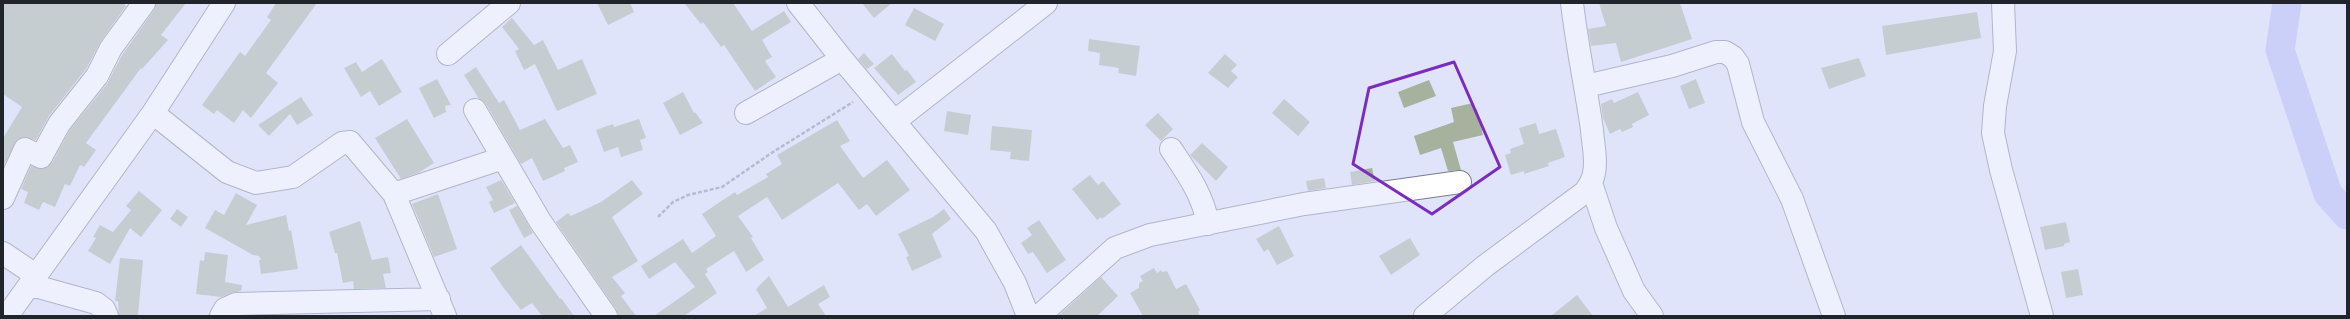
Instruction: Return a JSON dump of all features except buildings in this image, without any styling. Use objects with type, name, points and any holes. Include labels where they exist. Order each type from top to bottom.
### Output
[{"type":"street","points":[[3,198],[25,150],[41,157],[59,124],[97,76],[111,48],[144,3]]},
{"type":"street","points":[[7,316],[153,113],[224,3]]},
{"type":"street","points":[[448,54],[509,3]]},
{"type":"street","points":[[798,3],[869,92],[895,121],[986,231],[1015,283],[1028,316]]},
{"type":"street","points":[[895,121],[1046,3]]},
{"type":"street","points":[[1425,316],[1485,266],[1585,192],[1591,183],[1595,173],[1594,150],[1586,86],[1578,51],[1572,3]]},
{"type":"street","points":[[2003,3],[2005,51],[1995,106],[1993,133],[2001,170],[2042,316]]},
{"type":"street","points":[[1586,86],[1672,66],[1716,52],[1725,52],[1733,57],[1738,64],[1753,122],[1792,199],[1834,316]]},
{"type":"street","points":[[746,113],[842,59]]},
{"type":"street","points":[[475,110],[540,221],[606,316]]},
{"type":"street","points":[[153,113],[226,172],[256,183],[293,177],[342,142],[350,142],[394,194],[442,307],[236,304],[225,309],[222,316]]},
{"type":"street","points":[[1171,149],[1193,182],[1204,205],[1208,224]]},
{"type":"street","points":[[394,194],[503,158]]},
{"type":"street","points":[[1039,316],[1115,248],[1150,235],[1304,204],[1460,182]]},
{"type":"street","points":[[1591,183],[1606,228],[1634,291],[1652,316]]},
{"type":"street","points":[[3,253],[34,280],[96,303],[104,309],[107,316]]},
{"type":"path","points":[[658,217],[673,202],[688,195],[722,187],[773,152],[869,92]]},
{"type":"highlighted area","points":[[1454,62],[1500,167],[1432,214],[1353,164],[1369,88]]},
{"type":"waterway","points":[[2287,3],[2280,50],[2328,194],[2347,215]]}]
